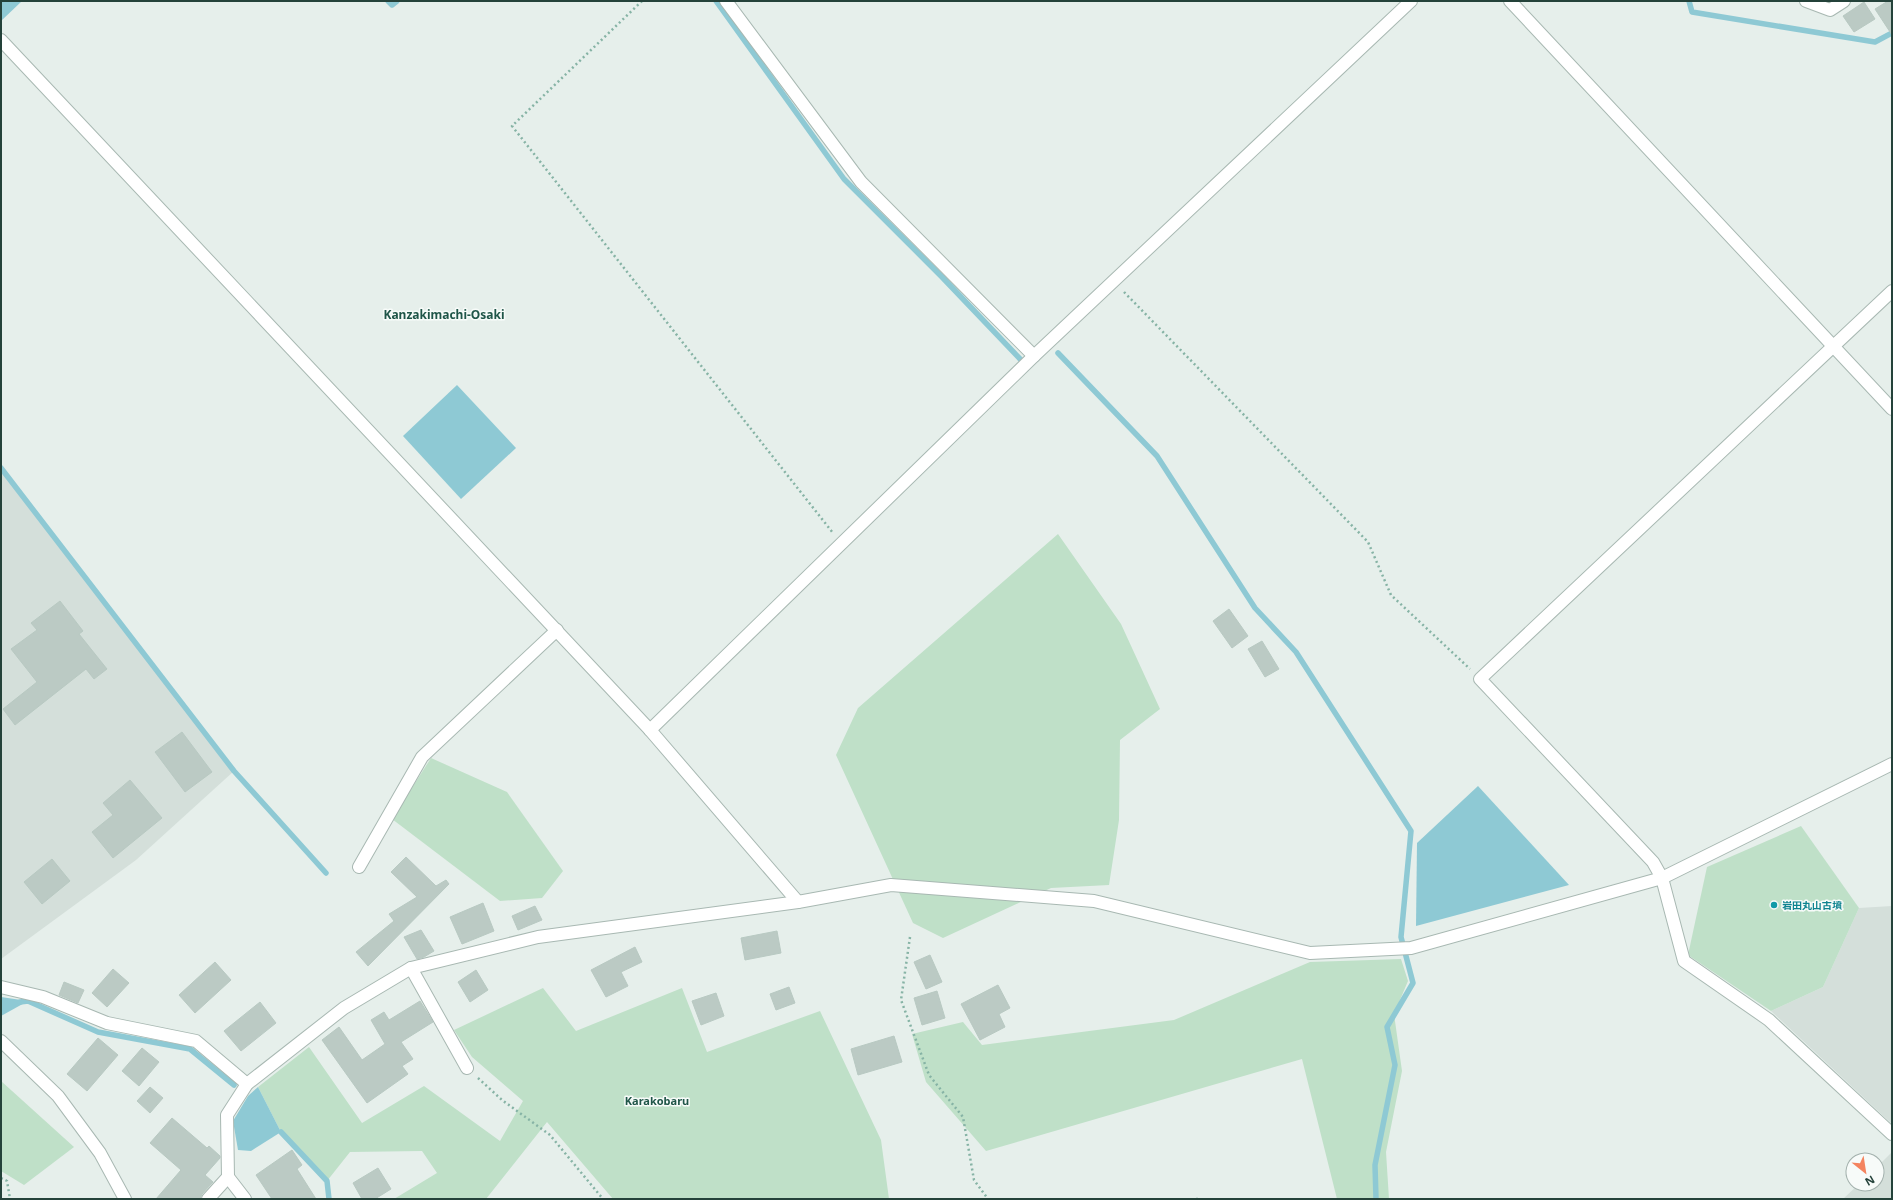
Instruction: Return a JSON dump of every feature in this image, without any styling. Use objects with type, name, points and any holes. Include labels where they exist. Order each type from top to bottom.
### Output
[{"type":"street","points":[[726,1],[861,182],[1034,356]]},
{"type":"street","points":[[650,730],[1034,356],[1410,1]]},
{"type":"street","points":[[1510,1],[1834,345],[1892,409]]},
{"type":"street","points":[[1806,1],[1830,10],[1844,1]]},
{"type":"street","points":[[1,40],[650,730],[798,902]]},
{"type":"street","points":[[1892,291],[1480,679],[1653,862],[1662,878],[1684,961],[1768,1020],[1892,1134]]},
{"type":"street","points":[[359,866],[422,757],[557,630]]},
{"type":"street","points":[[245,1199],[228,1177],[227,1115],[247,1084],[344,1008],[411,968],[538,937],[798,902],[891,885],[1094,900],[1310,953],[1411,948],[1662,878],[1892,764]]},
{"type":"street","points":[[411,968],[467,1068]]},
{"type":"street","points":[[1,987],[43,997],[107,1023],[196,1041],[247,1084]]},
{"type":"street","points":[[1,1041],[58,1096],[100,1153],[125,1199]]},
{"type":"street","points":[[208,1199],[228,1177]]},
{"type":"path","points":[[642,1],[512,126],[842,544]]},
{"type":"path","points":[[1113,282],[1368,542],[1391,595],[1480,679]]},
{"type":"path","points":[[910,937],[901,1000],[929,1075],[963,1117],[974,1180],[988,1199]]},
{"type":"path","points":[[467,1068],[502,1100],[550,1135],[604,1199]]},
{"type":"path","points":[[1,1178],[7,1181],[10,1199]]},
{"type":"shaded area","points":[[1,468],[234,771],[136,860],[1,959]]},
{"type":"shaded area","points":[[1892,906],[1892,1124],[1771,1011],[1823,987],[1859,908]]},
{"type":"shaded area","points":[[1892,1152],[1892,1199],[1843,1199],[1850,1192],[1885,1192],[1885,1159]]},
{"type":"green space","points":[[1058,534],[1121,624],[1160,709],[1120,740],[1119,820],[1109,885],[1051,888],[943,938],[913,923],[836,755],[858,708]]},
{"type":"green space","points":[[431,758],[507,792],[563,871],[542,898],[500,901],[392,819]]},
{"type":"green space","points":[[1801,826],[1859,908],[1823,987],[1771,1011],[1688,955],[1707,867]]},
{"type":"green space","points":[[1401,959],[1408,981],[1394,1014],[1402,1071],[1386,1152],[1389,1199],[1337,1199],[1302,1059],[986,1151],[926,1082],[912,1034],[963,1022],[982,1045],[1174,1020],[1310,962]]},
{"type":"green space","points":[[543,988],[576,1031],[682,988],[707,1052],[820,1011],[881,1140],[889,1199],[613,1199],[547,1122],[486,1199],[394,1199],[437,1173],[422,1151],[350,1152],[327,1181],[281,1132],[258,1087],[309,1047],[362,1123],[424,1086],[500,1141],[523,1101],[472,1057],[454,1030]]},
{"type":"green space","points":[[1,1081],[74,1147],[24,1185],[1,1171]]},
{"type":"water","points":[[1,1],[22,1],[1,21]]},
{"type":"water","points":[[457,385],[516,448],[461,499],[403,436]]},
{"type":"water","points":[[1478,786],[1569,885],[1416,926],[1417,843]]},
{"type":"water","points":[[1,997],[28,1001],[1,1016]]},
{"type":"water","points":[[258,1087],[281,1132],[251,1151],[238,1150],[233,1121],[248,1096]]},
{"type":"building","points":[[1888,1],[1892,1],[1892,35],[1875,9]]},
{"type":"building","points":[[1864,2],[1875,19],[1854,32],[1843,16]]},
{"type":"building","points":[[60,601],[83,631],[79,634],[107,669],[94,679],[86,669],[15,725],[3,709],[37,682],[11,649],[37,630],[31,623]]},
{"type":"building","points":[[1229,609],[1248,636],[1232,648],[1213,621]]},
{"type":"building","points":[[1262,641],[1279,669],[1265,677],[1248,649]]},
{"type":"building","points":[[182,732],[212,772],[185,792],[155,752]]},
{"type":"building","points":[[130,780],[162,818],[113,858],[92,832],[113,815],[103,803]]},
{"type":"building","points":[[406,857],[436,886],[446,880],[449,884],[368,966],[356,952],[394,921],[389,914],[417,897],[391,872]]},
{"type":"building","points":[[52,859],[70,881],[42,904],[24,882]]},
{"type":"building","points":[[483,903],[494,931],[462,944],[450,917]]},
{"type":"building","points":[[535,906],[542,920],[518,930],[512,916]]},
{"type":"building","points":[[421,930],[434,951],[417,959],[404,937]]},
{"type":"building","points":[[777,931],[781,953],[745,960],[741,938]]},
{"type":"building","points":[[635,947],[642,962],[621,972],[628,986],[606,997],[591,970]]},
{"type":"building","points":[[930,955],[942,982],[926,989],[914,962]]},
{"type":"building","points":[[215,962],[231,980],[195,1013],[179,995]]},
{"type":"building","points":[[113,969],[129,983],[107,1007],[92,993]]},
{"type":"building","points":[[476,970],[488,990],[470,1002],[458,982]]},
{"type":"building","points":[[64,982],[84,990],[78,1003],[59,995]]},
{"type":"building","points":[[998,985],[1010,1008],[999,1014],[1005,1027],[980,1040],[961,1004]]},
{"type":"building","points":[[789,987],[795,1003],[776,1010],[770,994]]},
{"type":"building","points":[[937,991],[945,1018],[922,1025],[914,998]]},
{"type":"building","points":[[716,993],[724,1016],[701,1025],[692,1001]]},
{"type":"building","points":[[420,1001],[433,1022],[401,1042],[413,1059],[402,1066],[408,1074],[367,1103],[322,1040],[339,1027],[362,1060],[385,1044],[371,1020],[384,1012],[389,1020]]},
{"type":"building","points":[[260,1002],[276,1023],[241,1051],[224,1031]]},
{"type":"building","points":[[894,1036],[902,1062],[858,1075],[851,1049]]},
{"type":"building","points":[[98,1038],[118,1055],[87,1091],[67,1074]]},
{"type":"building","points":[[142,1048],[159,1062],[139,1086],[122,1071]]},
{"type":"building","points":[[150,1087],[163,1098],[150,1113],[137,1101]]},
{"type":"building","points":[[172,1118],[207,1148],[209,1146],[220,1156],[220,1158],[205,1175],[213,1182],[202,1194],[200,1199],[156,1199],[181,1170],[150,1143]]},
{"type":"building","points":[[292,1150],[302,1165],[297,1169],[316,1199],[272,1199],[256,1175]]},
{"type":"building","points":[[378,1168],[391,1189],[375,1199],[362,1199],[353,1183]]},
{"type":"waterway","points":[[388,1],[392,5],[397,1]]},
{"type":"waterway","points":[[716,1],[844,179],[942,277],[1022,361]]},
{"type":"waterway","points":[[1689,1],[1692,12],[1875,42],[1892,33]]},
{"type":"waterway","points":[[1058,353],[1157,456],[1255,608],[1296,652],[1411,831],[1401,937],[1413,983],[1387,1027],[1395,1065],[1375,1165],[1376,1199]]},
{"type":"waterway","points":[[1,468],[234,771],[326,873]]},
{"type":"waterway","points":[[20,1002],[28,1001],[98,1032],[190,1049],[234,1085]]},
{"type":"waterway","points":[[281,1132],[327,1181],[329,1199]]},
{"type":"place","name":"岩田丸山古墳","points":[[1774,905]]},
{"type":"district","name":"Kanzakimachi-Osaki","points":[[444,315]]},
{"type":"district","name":"Karakobaru","points":[[657,1101]]}]
